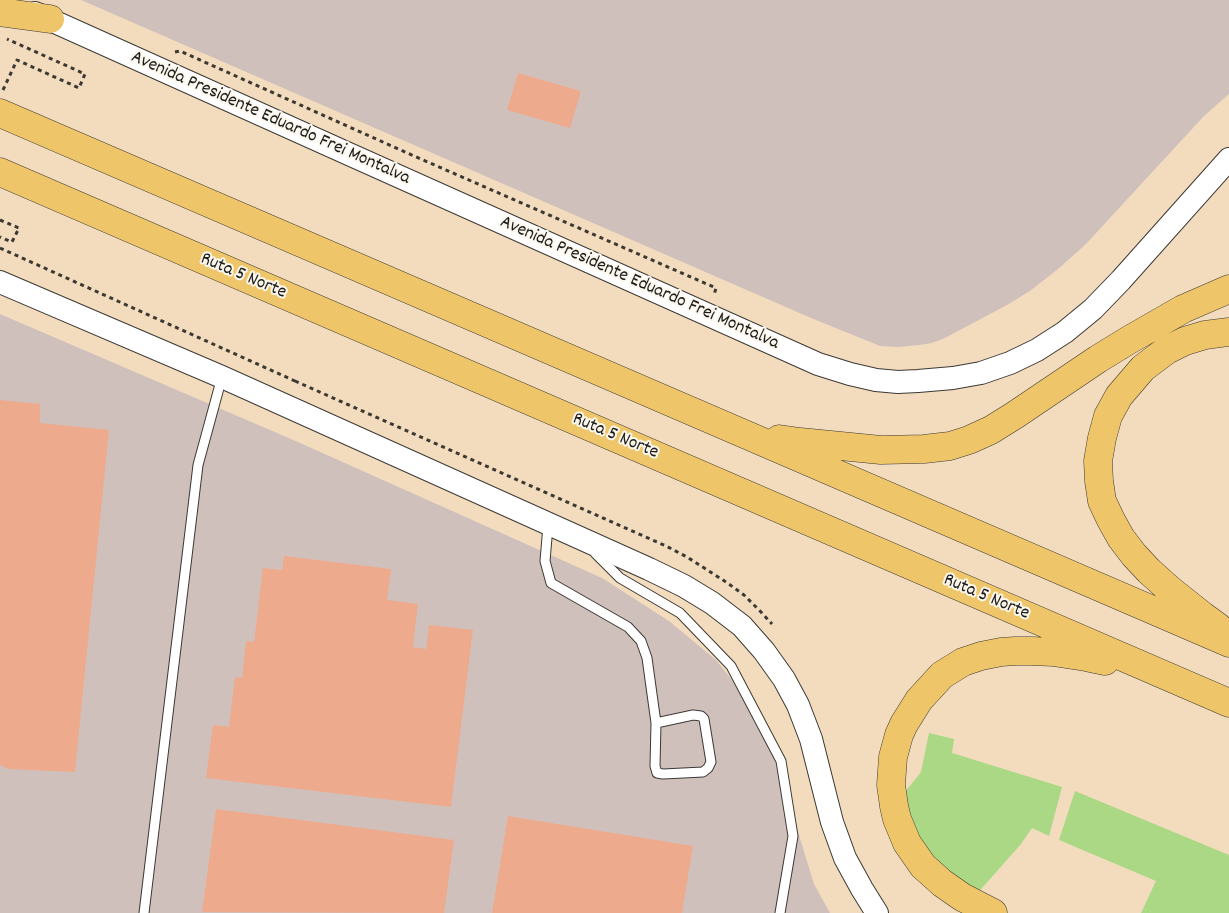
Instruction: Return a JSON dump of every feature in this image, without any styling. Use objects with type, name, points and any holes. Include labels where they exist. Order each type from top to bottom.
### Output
[{"type":"highway","points":[[0,12],[50,19]]},
{"type":"highway","points":[[0,113],[1229,643]]},
{"type":"highway","name":"Ruta 5 Norte","points":[[0,172],[1229,703]]},
{"type":"highway","points":[[741,432],[800,442],[881,450],[924,450],[950,446],[990,430],[1129,340],[1183,309],[1229,288]]},
{"type":"highway","points":[[1229,332],[1205,334],[1185,341],[1154,358],[1143,368],[1119,396],[1108,416],[1098,461],[1102,501],[1121,538],[1134,556],[1169,589],[1229,635]]},
{"type":"highway","points":[[993,913],[951,890],[923,866],[907,843],[897,819],[891,785],[893,757],[904,724],[919,700],[942,676],[963,662],[990,654],[1015,651],[1053,652],[1086,657],[1122,664],[1178,681]]},
{"type":"street","name":"Avenida Presidente Eduardo Frei Montalva","points":[[6,0],[818,364],[876,380],[918,381],[981,373],[1010,363],[1037,350],[1066,332],[1093,309],[1121,280],[1229,159]]},
{"type":"street","points":[[0,282],[222,376],[579,537],[684,586],[712,603],[742,626],[764,651],[784,679],[798,706],[811,739],[832,822],[845,858],[877,913]]},
{"type":"lane","points":[[144,913],[198,465],[222,376]]},
{"type":"lane","points":[[548,523],[545,560],[551,583],[628,627],[641,641],[647,658],[656,723],[655,766],[657,773],[703,772],[708,768],[711,762],[704,720],[701,716],[693,715],[656,723]]},
{"type":"lane","points":[[579,537],[620,578],[680,613],[731,666],[780,761],[793,836],[780,913]]},
{"type":"path","points":[[0,36],[85,74],[79,88],[17,60],[0,97]]},
{"type":"path","points":[[0,220],[18,228],[12,242],[0,237]]},
{"type":"path","points":[[0,248],[295,381],[286,405]]},
{"type":"shaded area","points":[[81,0],[1229,0],[1229,94],[1204,116],[1085,245],[1030,291],[945,338],[932,343],[899,347],[880,346],[811,318]]},
{"type":"shaded area","points":[[0,314],[298,442],[602,578],[669,621],[716,660],[744,695],[771,749],[814,884],[830,913],[0,913]]},
{"type":"green space","points":[[929,733],[954,739],[952,753],[1062,787],[1049,836],[1032,828],[1021,844],[975,896],[927,859],[901,797],[921,772]]},
{"type":"green space","points":[[1075,791],[1229,855],[1229,913],[1141,913],[1156,881],[1059,840]]},
{"type":"building","points":[[518,73],[581,91],[570,128],[507,110]]},
{"type":"building","points":[[0,400],[40,404],[40,423],[109,430],[75,772],[9,769],[0,765]]},
{"type":"building","points":[[284,556],[391,569],[387,600],[418,604],[413,647],[426,649],[429,625],[473,630],[451,807],[206,778],[213,725],[229,727],[235,677],[242,678],[246,641],[254,642],[263,568],[282,570]]},
{"type":"building","points":[[216,809],[454,840],[444,913],[202,912]]},
{"type":"building","points":[[508,816],[693,846],[682,913],[492,913]]}]
